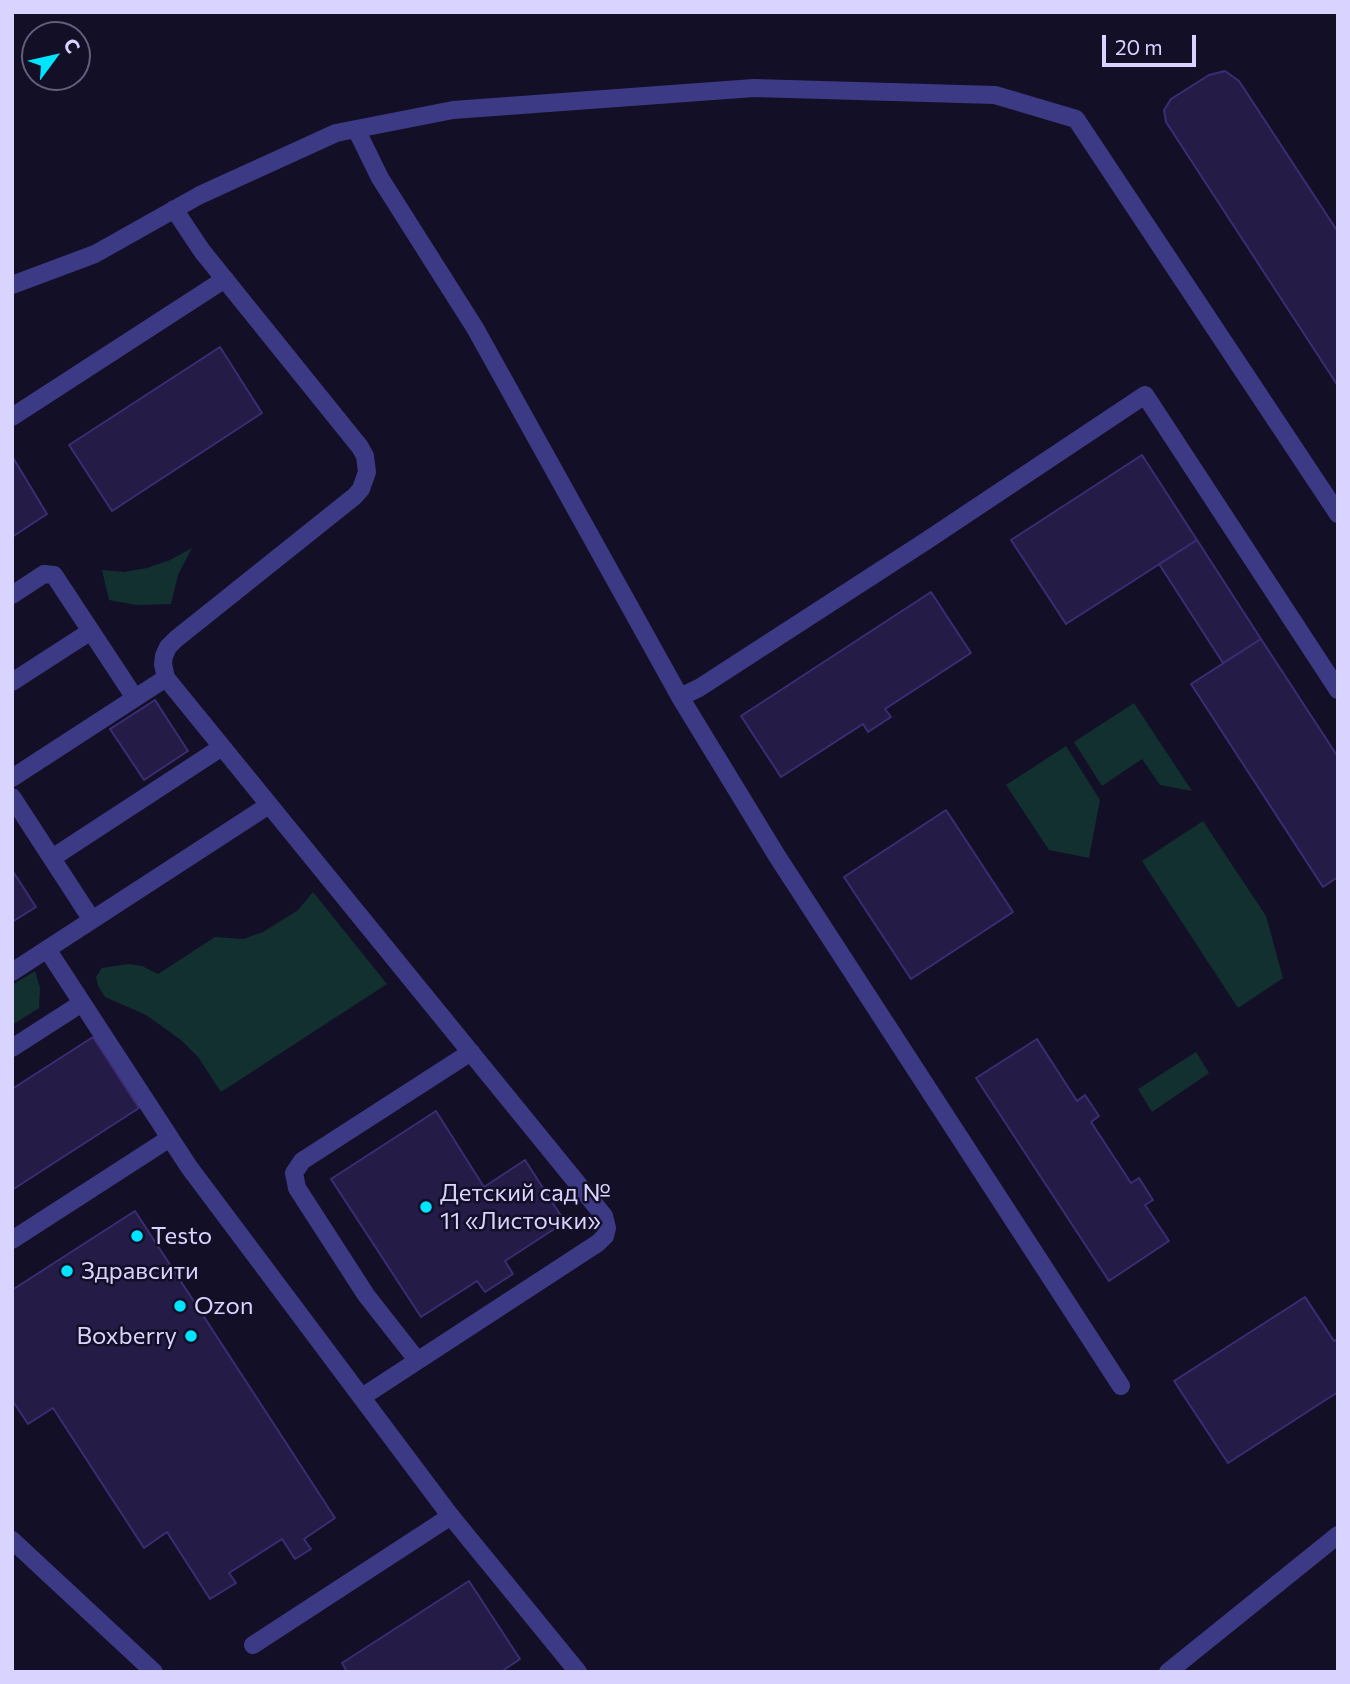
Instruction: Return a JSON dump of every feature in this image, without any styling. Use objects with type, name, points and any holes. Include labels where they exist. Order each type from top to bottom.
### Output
[{"type":"street","points":[[12,285],[95,254],[200,195],[336,133],[453,110],[754,88],[995,95],[1076,119],[1338,514]]},
{"type":"street","points":[[356,129],[380,178],[475,328],[680,697],[777,856],[1121,1386]]},
{"type":"street","points":[[174,209],[202,251],[360,447],[365,456],[367,472],[361,489],[355,496],[168,647],[163,664],[166,678],[604,1216],[607,1228],[605,1236],[598,1242],[362,1396]]},
{"type":"street","points":[[12,417],[225,279]]},
{"type":"street","points":[[680,697],[699,688],[926,541],[1146,395],[1338,690]]},
{"type":"street","points":[[12,595],[44,574],[54,575],[135,698]]},
{"type":"street","points":[[12,682],[91,631]]},
{"type":"street","points":[[12,778],[166,678]]},
{"type":"street","points":[[52,858],[222,747]]},
{"type":"street","points":[[12,797],[92,920]]},
{"type":"street","points":[[12,972],[269,805]]},
{"type":"street","points":[[47,949],[170,1138],[451,1516],[579,1672]]},
{"type":"street","points":[[12,1048],[82,1003]]},
{"type":"street","points":[[417,1360],[366,1295],[297,1188],[295,1173],[302,1161],[471,1052]]},
{"type":"street","points":[[12,1240],[170,1138]]},
{"type":"street","points":[[253,1645],[451,1516]]},
{"type":"street","points":[[1168,1672],[1338,1535]]},
{"type":"street","points":[[12,1540],[154,1672]]},
{"type":"green space","points":[[192,548],[178,575],[171,604],[136,605],[109,600],[102,570],[124,572],[147,568]]},
{"type":"green space","points":[[1134,703],[1192,791],[1160,785],[1142,759],[1102,786],[1074,742]]},
{"type":"green space","points":[[1066,746],[1100,800],[1089,858],[1049,850],[1006,785]]},
{"type":"green space","points":[[1203,821],[1266,916],[1283,978],[1238,1008],[1142,861]]},
{"type":"green space","points":[[313,892],[387,984],[221,1092],[198,1057],[181,1040],[146,1015],[105,997],[98,986],[96,977],[102,968],[128,964],[142,966],[158,974],[215,937],[243,939],[263,932],[298,910]]},
{"type":"green space","points":[[35,971],[40,988],[39,1008],[12,1025],[12,985]]},
{"type":"green space","points":[[1196,1052],[1209,1073],[1152,1112],[1138,1089]]},
{"type":"building","points":[[1225,71],[1239,81],[1338,232],[1338,386],[1166,122],[1164,110],[1171,99],[1209,75]]},
{"type":"building","points":[[220,347],[262,413],[112,511],[69,445]]},
{"type":"building","points":[[1142,455],[1197,540],[1066,624],[1011,540]]},
{"type":"building","points":[[12,456],[47,514],[12,537]]},
{"type":"building","points":[[1197,540],[1261,639],[1223,663],[1159,564]]},
{"type":"building","points":[[931,592],[971,653],[885,709],[891,717],[868,732],[863,724],[781,777],[741,716]]},
{"type":"building","points":[[1261,639],[1338,757],[1338,877],[1323,887],[1191,684]]},
{"type":"building","points":[[155,700],[188,751],[144,780],[110,729]]},
{"type":"building","points":[[946,810],[1013,912],[911,979],[844,877]]},
{"type":"building","points":[[12,870],[36,907],[12,922]]},
{"type":"building","points":[[93,1037],[139,1108],[12,1190],[12,1089]]},
{"type":"building","points":[[1037,1039],[1077,1101],[1085,1095],[1099,1116],[1091,1122],[1131,1183],[1139,1178],[1153,1200],[1145,1205],[1169,1241],[1109,1281],[976,1078]]},
{"type":"building","points":[[436,1111],[484,1187],[525,1160],[565,1222],[505,1261],[513,1274],[485,1292],[477,1281],[421,1317],[331,1179]]},
{"type":"building","points":[[135,1211],[335,1518],[304,1539],[311,1549],[295,1559],[282,1539],[229,1573],[236,1583],[210,1599],[167,1532],[144,1548],[53,1408],[28,1424],[12,1400],[12,1290]]},
{"type":"building","points":[[1305,1297],[1334,1341],[1338,1339],[1338,1392],[1228,1463],[1174,1381]]},
{"type":"building","points":[[469,1581],[520,1659],[501,1672],[347,1672],[342,1663]]},
{"type":"place","name":"Детский сад № 11 «Листочки»","points":[[426,1207]]},
{"type":"place","name":"Testo","points":[[137,1236]]},
{"type":"place","name":"Здравсити","points":[[67,1271]]},
{"type":"place","name":"Ozon","points":[[180,1306]]},
{"type":"place","name":"Boxberry","points":[[191,1336]]}]
